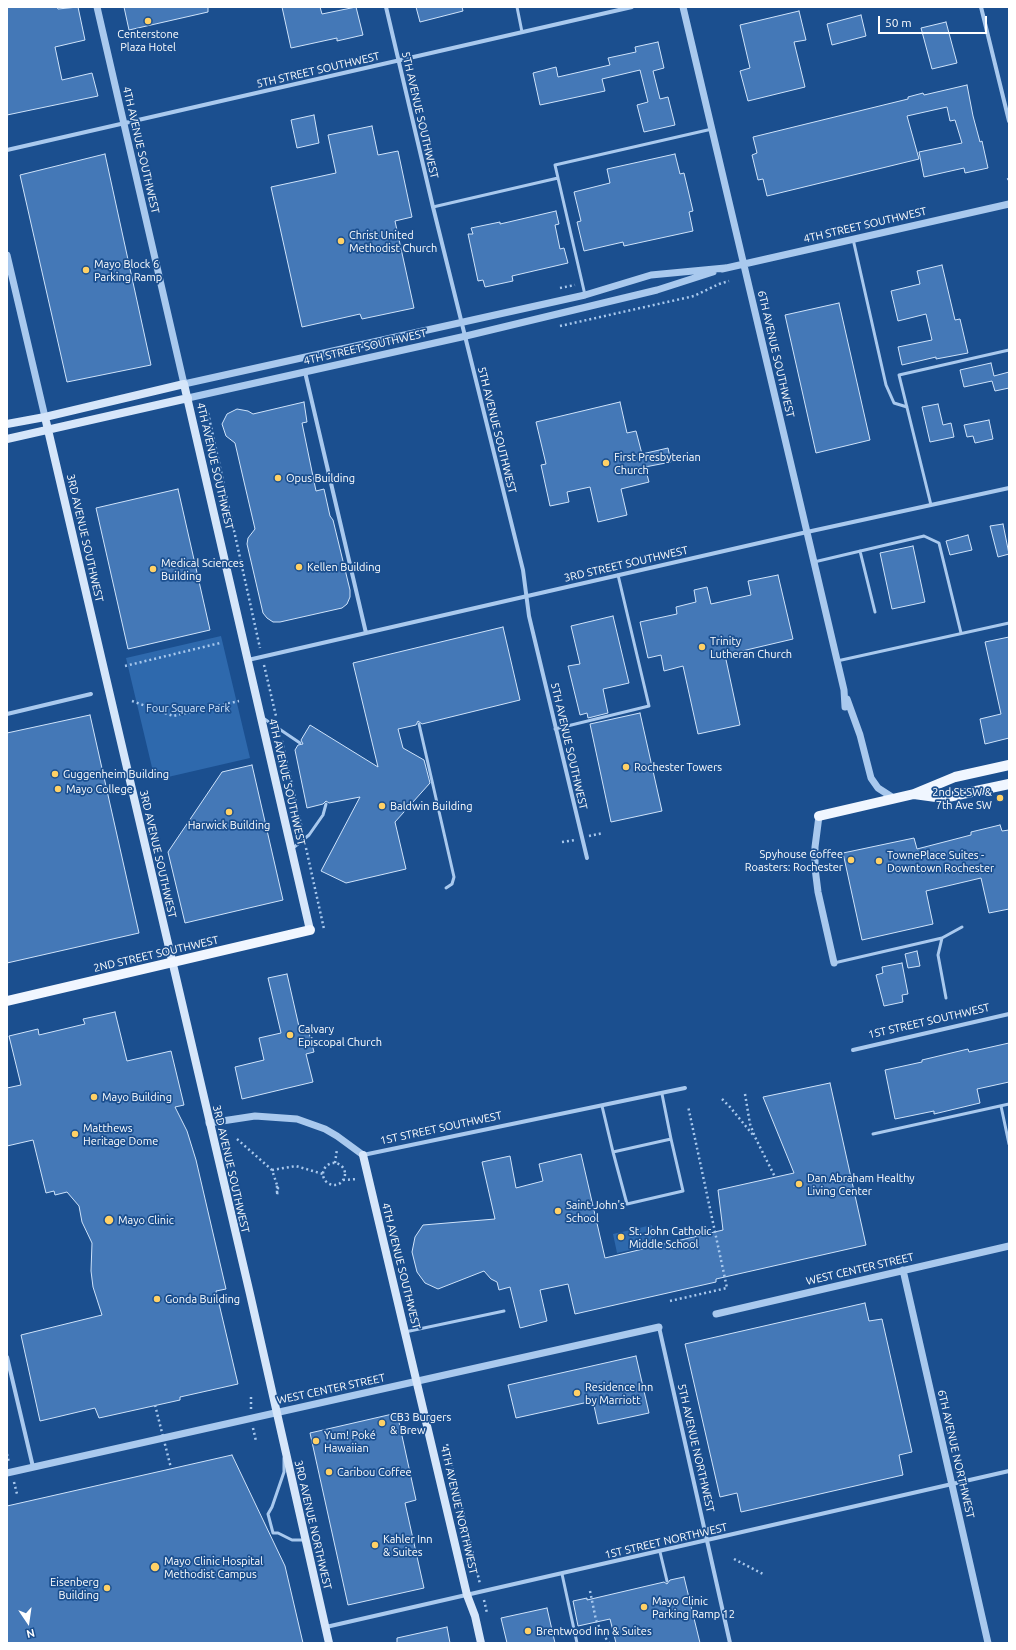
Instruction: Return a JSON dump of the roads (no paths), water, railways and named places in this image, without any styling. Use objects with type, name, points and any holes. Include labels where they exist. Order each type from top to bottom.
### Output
[{"type":"main road","name":"4TH AVENUE SOUTHWEST","points":[[184,384],[310,930]]},
{"type":"main road","name":"4TH STREET SOUTHWEST","points":[[7,424],[45,417],[184,384]]},
{"type":"main road","name":"4TH STREET SOUTHWEST","points":[[7,439],[188,398]]},
{"type":"main road","name":"3RD AVENUE SOUTHWEST","points":[[45,417],[276,1412]]},
{"type":"main road","points":[[819,816],[896,799],[914,794],[955,777],[1009,765]]},
{"type":"main road","points":[[914,794],[948,797],[1009,784]]},
{"type":"main road","name":"2ND STREET SOUTHWEST","points":[[7,1001],[310,930]]},
{"type":"main road","name":"4TH AVENUE SOUTHWEST","points":[[362,1155],[418,1382]]},
{"type":"main road","name":"4TH AVENUE NORTHWEST","points":[[418,1382],[467,1595],[475,1616],[481,1643]]},
{"type":"main road","name":"3RD AVENUE NORTHWEST","points":[[276,1412],[329,1643]]},
{"type":"street","name":"4TH AVENUE SOUTHWEST","points":[[97,7],[184,384]]},
{"type":"street","name":"5TH AVENUE SOUTHWEST","points":[[386,7],[433,207],[523,570],[529,616],[587,858]]},
{"type":"street","name":"5TH STREET SOUTHWEST","points":[[7,150],[632,7]]},
{"type":"street","name":"6TH AVENUE SOUTHWEST","points":[[683,7],[844,690],[845,707]]},
{"type":"street","points":[[981,7],[1009,121]]},
{"type":"street","name":"4TH STREET SOUTHWEST","points":[[188,398],[466,336],[658,290],[725,268],[1009,204]]},
{"type":"street","name":"3RD AVENUE SOUTHWEST","points":[[7,254],[45,417]]},
{"type":"street","name":"4TH STREET SOUTHWEST","points":[[184,384],[585,295],[651,275],[725,268]]},
{"type":"street","points":[[306,372],[366,633]]},
{"type":"street","name":"3RD STREET SOUTHWEST","points":[[248,660],[807,532],[1009,488]]},
{"type":"street","points":[[844,690],[858,728],[871,778],[878,788],[896,799]]},
{"type":"street","points":[[7,714],[91,694]]},
{"type":"street","points":[[819,816],[815,847],[815,868],[834,963]]},
{"type":"street","name":"1ST STREET SOUTHWEST","points":[[853,1050],[1009,1014]]},
{"type":"street","name":"1ST STREET SOUTHWEST","points":[[362,1155],[662,1094],[685,1088]]},
{"type":"street","points":[[209,1123],[255,1116],[297,1119],[324,1129],[362,1155]]},
{"type":"street","name":"WEST CENTER STREET","points":[[716,1314],[1009,1246]]},
{"type":"street","name":"6TH AVENUE NORTHWEST","points":[[904,1270],[988,1643]]},
{"type":"street","name":"WEST CENTER STREET","points":[[7,1473],[276,1412],[418,1382],[659,1326]]},
{"type":"street","name":"5TH AVENUE NORTHWEST","points":[[659,1326],[730,1643]]},
{"type":"street","points":[[7,1357],[33,1467]]},
{"type":"street","name":"1ST STREET NORTHWEST","points":[[326,1627],[660,1552],[1009,1471]]},
{"type":"lane","points":[[517,7],[522,32]]},
{"type":"lane","points":[[585,295],[555,165],[712,129]]},
{"type":"lane","points":[[433,207],[558,178]]},
{"type":"lane","points":[[853,239],[886,385],[894,403],[907,407]]},
{"type":"lane","points":[[931,505],[899,374],[1009,350]]},
{"type":"lane","points":[[814,562],[924,536],[939,543],[961,634]]},
{"type":"lane","points":[[860,551],[875,612]]},
{"type":"lane","points":[[555,729],[649,706],[618,575]]},
{"type":"lane","points":[[837,661],[1009,623]]},
{"type":"lane","points":[[261,717],[300,743]]},
{"type":"lane","points":[[419,724],[454,877],[452,884],[446,888]]},
{"type":"lane","points":[[292,849],[304,839],[323,815],[326,804]]},
{"type":"lane","points":[[834,963],[942,938],[962,926]]},
{"type":"lane","points":[[942,938],[938,955],[946,998]]},
{"type":"lane","points":[[602,1106],[627,1204],[683,1191],[662,1094]]},
{"type":"lane","points":[[872,1134],[1009,1104]]},
{"type":"lane","points":[[1001,1106],[1009,1144]]},
{"type":"lane","points":[[613,1152],[671,1139]]},
{"type":"lane","points":[[405,1332],[504,1311]]},
{"type":"lane","points":[[284,1446],[284,1472],[272,1507],[268,1514],[273,1533],[278,1533],[292,1540],[306,1540]]},
{"type":"lane","points":[[660,1552],[667,1581]]},
{"type":"lane","points":[[562,1574],[577,1643]]},
{"type":"place","name":"Centerstone Plaza Hotel","points":[[148,21]]},
{"type":"place","name":"Christ United Methodist Church","points":[[341,241]]},
{"type":"place","name":"Mayo Block 6 Parking Ramp","points":[[86,270]]},
{"type":"place","name":"First Presbyterian Church","points":[[606,463]]},
{"type":"place","name":"Opus Building","points":[[278,478]]},
{"type":"place","name":"Kellen Building","points":[[299,567]]},
{"type":"place","name":"Medical Sciences Building","points":[[153,569]]},
{"type":"place","name":"Trinity Lutheran Church","points":[[702,647]]},
{"type":"place","name":"Rochester Towers","points":[[626,767]]},
{"type":"place","name":"Guggenheim Building","points":[[55,774]]},
{"type":"place","name":"Mayo College","points":[[58,789]]},
{"type":"place","name":"2nd St SW & 7th Ave SW","points":[[1000,798]]},
{"type":"place","name":"Baldwin Building","points":[[382,806]]},
{"type":"place","name":"Harwick Building","points":[[229,812]]},
{"type":"place","name":"Spyhouse Coffee Roasters: Rochester","points":[[851,860]]},
{"type":"place","name":"TownePlace Suites - Downtown Rochester","points":[[879,861]]},
{"type":"place","name":"Calvary Episcopal Church","points":[[290,1035]]},
{"type":"place","name":"Mayo Building","points":[[94,1097]]},
{"type":"place","name":"Matthews Heritage Dome","points":[[75,1134]]},
{"type":"place","name":"Dan Abraham Healthy Living Center","points":[[799,1184]]},
{"type":"place","name":"Saint John's School","points":[[558,1211]]},
{"type":"place","name":"Mayo Clinic","points":[[109,1220]]},
{"type":"place","name":"St. John Catholic Middle School","points":[[621,1237]]},
{"type":"place","name":"Gonda Building","points":[[157,1299]]},
{"type":"place","name":"Residence Inn by Marriott","points":[[577,1393]]},
{"type":"place","name":"CB3 Burgers & Brew","points":[[382,1423]]},
{"type":"place","name":"Yum! Poké Hawaiian","points":[[316,1441]]},
{"type":"place","name":"Caribou Coffee","points":[[329,1472]]},
{"type":"place","name":"Kahler Inn & Suites","points":[[375,1545]]},
{"type":"place","name":"Mayo Clinic Hospital Methodist Campus","points":[[155,1567]]},
{"type":"place","name":"Eisenberg Building","points":[[107,1588]]},
{"type":"place","name":"Mayo Clinic Parking Ramp 12","points":[[644,1607]]},
{"type":"place","name":"Brentwood Inn & Suites","points":[[528,1631]]},
{"type":"park label","name":"Four Square Park","points":[[188,708]]}]
